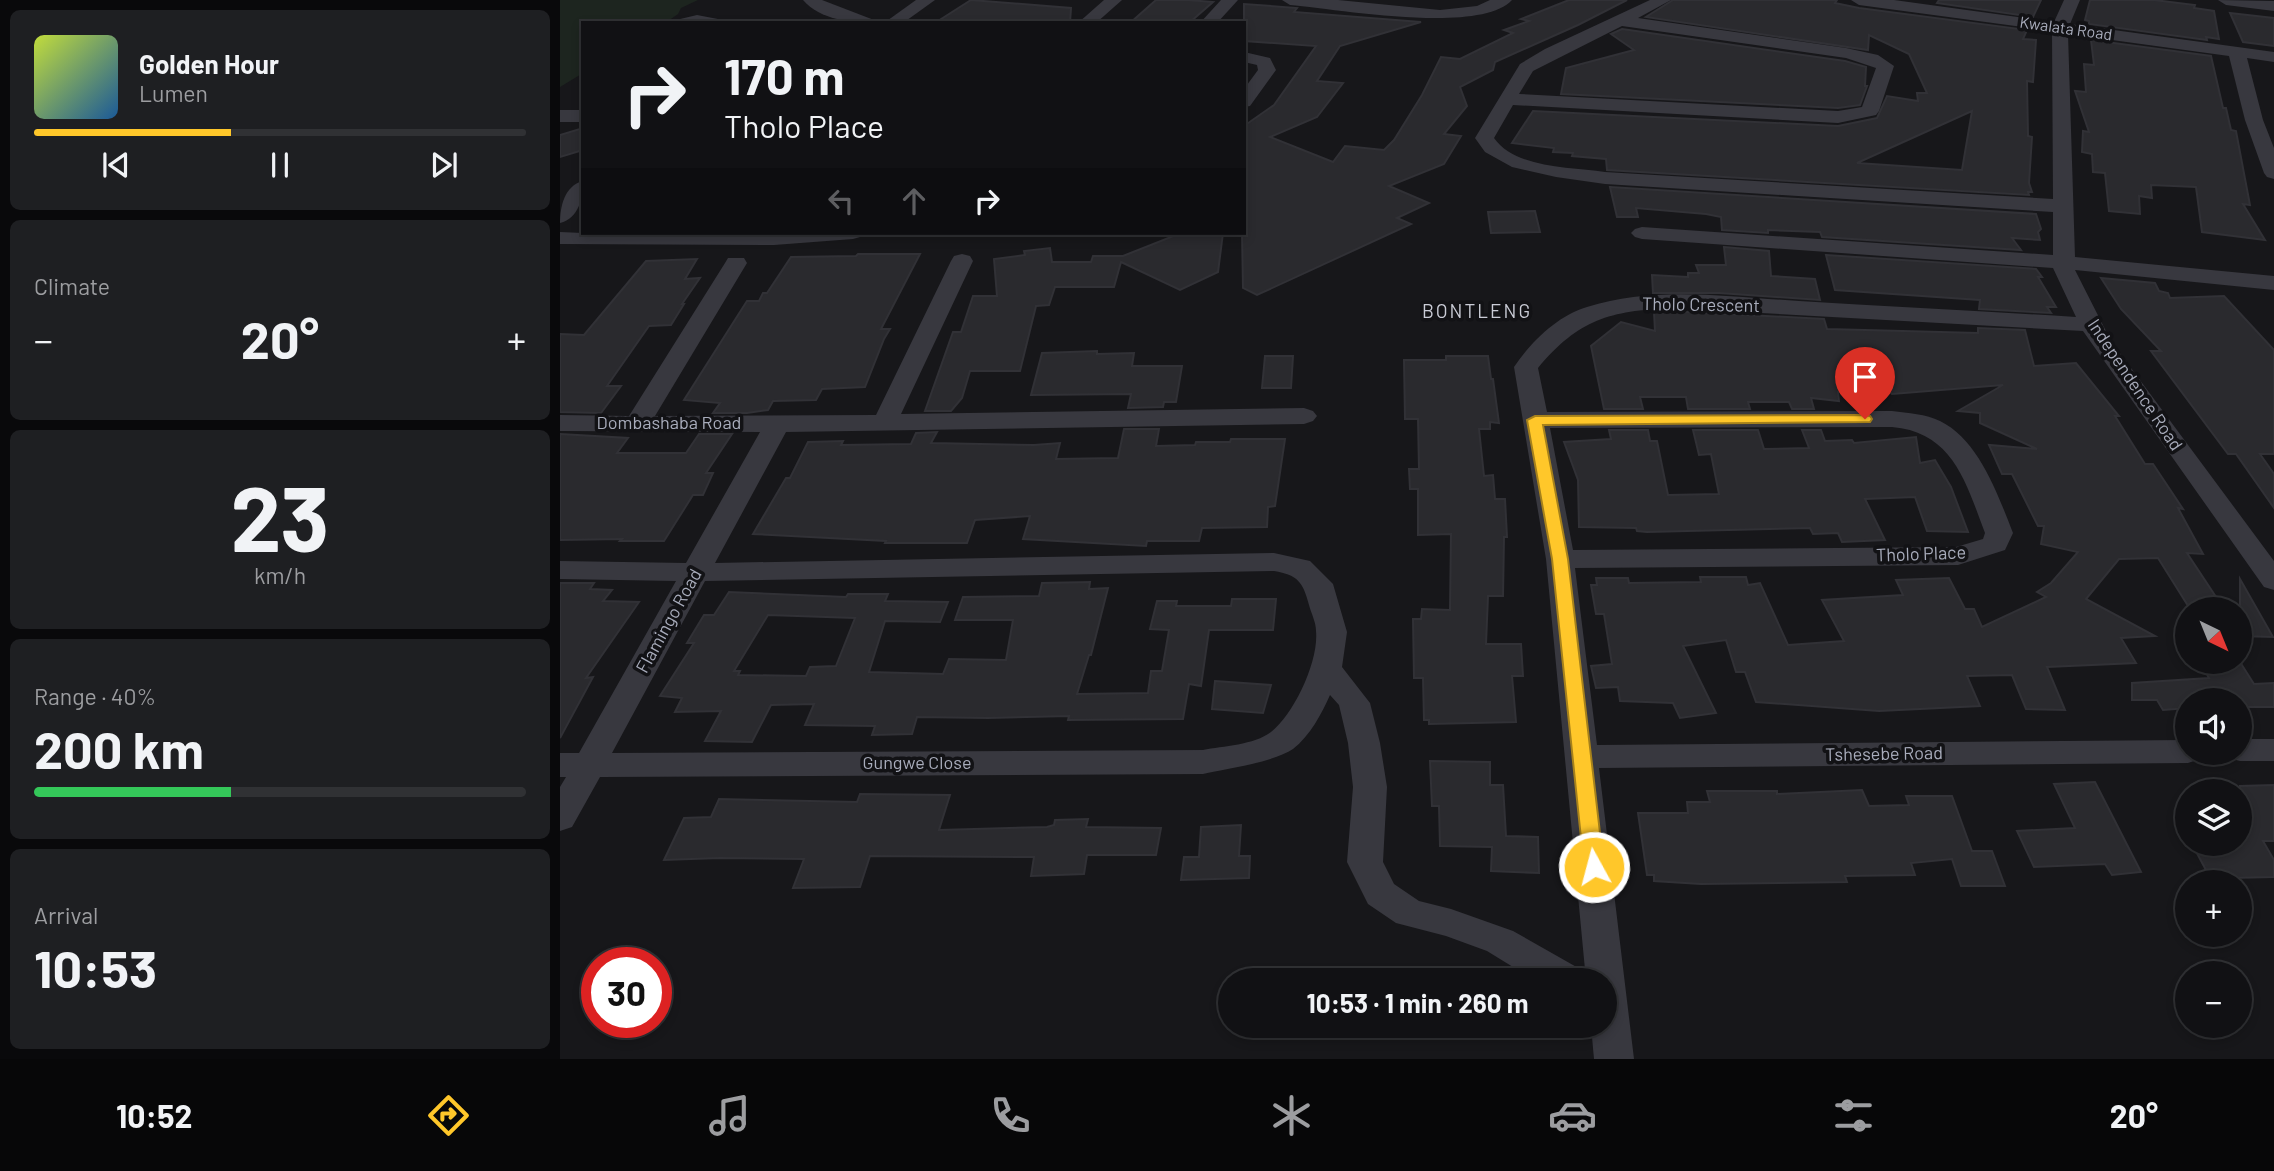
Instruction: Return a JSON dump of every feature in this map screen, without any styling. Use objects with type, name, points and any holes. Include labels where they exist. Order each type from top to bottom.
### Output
[{"type":"street","points":[[811,0],[823,8],[862,21]]},
{"type":"street","points":[[895,21],[928,0]]},
{"type":"street","points":[[1088,21],[1114,0]]},
{"type":"street","points":[[1210,21],[1230,0]]},
{"type":"street","points":[[1290,0],[1440,15],[1480,10],[1504,0]]},
{"type":"street","points":[[1663,0],[1551,53],[1526,68],[1484,138],[1487,147],[1501,157],[1546,169],[1605,178],[2063,206]]},
{"type":"street","name":"Kwalata Road","points":[[1859,0],[2274,57]]},
{"type":"street","name":"Independence Road","points":[[2072,0],[2060,27],[2064,271],[2100,342],[2274,581]]},
{"type":"street","points":[[2225,0],[2274,6]]},
{"type":"street","points":[[1508,99],[1838,117],[1870,111],[1885,66],[1872,59],[1846,53],[1623,21]]},
{"type":"street","points":[[2237,52],[2254,120],[2274,173]]},
{"type":"street","points":[[1246,58],[1264,62],[1266,70],[1246,99]]},
{"type":"street","points":[[560,116],[581,116]]},
{"type":"street","points":[[560,217],[580,193]]},
{"type":"street","points":[[1642,233],[2064,262],[2274,283]]},
{"type":"street","points":[[560,238],[774,239],[827,235]]},
{"type":"street","points":[[885,422],[962,261]]},
{"type":"street","points":[[638,422],[736,263]]},
{"type":"street","name":"Tholo Crescent","points":[[1603,968],[1560,559],[1526,367],[1563,328],[1594,311],[1641,303],[1714,303],[2092,325]]},
{"type":"street","name":"Dombashaba Road","points":[[560,423],[777,424],[1304,416]]},
{"type":"street","name":"Tholo Place","points":[[1535,420],[1892,419],[1930,426],[1946,436],[1964,458],[1987,500],[1999,533],[1995,544],[1958,556],[1560,559]]},
{"type":"street","name":"Flamingo Road","points":[[560,818],[575,765],[696,572],[777,424]]},
{"type":"street","name":"Gungwe Close","points":[[560,570],[696,572],[1274,562],[1300,568],[1318,584],[1332,632],[1326,668],[1306,713],[1281,741],[1244,754],[1203,762],[575,765]]},
{"type":"street","points":[[1326,668],[1354,703],[1370,787],[1365,862],[1381,894],[1409,913],[1451,923],[1500,941],[1546,968]]},
{"type":"street","points":[[2252,750],[2274,750]]},
{"type":"street","name":"Tshesebe Road","points":[[1581,757],[2175,751]]},
{"type":"street","name":"Tholo Crescent","points":[[1611,1038],[1614,1059]]},
{"type":"shaded area","points":[[560,0],[698,0],[681,8],[678,14],[668,21],[581,21],[581,74],[560,87]]},
{"type":"building","points":[[971,0],[1071,8],[1070,21],[938,21]]},
{"type":"building","points":[[1156,0],[1213,2],[1191,21],[1132,21]]},
{"type":"building","points":[[1569,0],[1627,0],[1495,62],[1493,70],[1460,87],[1467,106],[1444,134],[1461,136],[1444,164],[1389,186],[1429,203],[1397,218],[1411,224],[1257,295],[1243,288],[1246,125],[1274,105],[1316,46],[1246,41],[1244,4],[1297,8],[1294,12],[1421,22],[1340,46],[1317,81],[1343,83],[1317,117],[1270,137],[1333,162],[1345,146],[1384,150],[1394,140],[1422,95],[1441,57],[1460,59],[1513,33],[1504,30],[1529,21],[1521,19]]},
{"type":"building","points":[[1673,0],[1837,0],[1835,3],[1859,8],[2027,30],[2023,39],[2036,40],[2033,82],[2027,81],[2028,136],[2032,137],[2029,183],[2032,192],[2028,192],[2029,195],[1607,170],[1606,159],[1572,156],[1573,153],[1553,152],[1554,148],[1512,143],[1533,111],[1838,126],[1877,118],[1887,96],[1918,101],[1917,93],[1927,93],[1909,54],[1869,35],[1868,50],[1646,17]],"holes":[[[1972,111],[1962,170],[1857,163]]]},
{"type":"building","points":[[1939,0],[2041,0],[2033,17],[1937,3]]},
{"type":"building","points":[[2090,0],[2154,0],[2195,5],[2194,8],[2214,11],[2219,39],[2206,37],[2207,40],[2089,24],[2089,21],[2085,20]]},
{"type":"building","points":[[2230,13],[2274,18],[2274,46],[2243,42]]},
{"type":"building","points":[[1622,29],[1845,61],[1866,67],[1867,86],[1860,105],[1838,108],[1561,94],[1566,68],[1634,50],[1611,34]]},
{"type":"building","points":[[2091,40],[2211,56],[2223,108],[2226,108],[2231,130],[2236,131],[2250,205],[2243,204],[2265,240],[2202,232],[2196,187],[2151,185],[2152,198],[2139,196],[2140,214],[2109,211],[2105,173],[2093,172],[2092,154],[2082,152],[2083,131],[2089,132],[2075,91],[2086,92],[2084,64],[2094,65]]},
{"type":"building","points":[[581,129],[581,151],[560,157],[560,135]]},
{"type":"building","points":[[1610,187],[2036,214],[2041,229],[2038,232],[2040,240],[2012,238],[2021,250],[1822,237],[1820,232],[1722,230],[1721,217],[1706,214],[1636,208],[1638,217],[1617,217]]},
{"type":"building","points":[[1535,211],[1540,232],[1491,233],[1488,212]]},
{"type":"building","points":[[1176,235],[1223,235],[1218,272],[1180,290],[1121,262],[1114,287],[1055,287],[1049,305],[1036,306],[1020,371],[970,371],[962,398],[951,411],[925,411],[953,332],[961,332],[973,296],[997,296],[994,259],[1050,248],[1052,262],[1091,262],[1093,256],[1123,256]]},
{"type":"building","points":[[1724,247],[1769,251],[1771,276],[1815,279],[1820,300],[1719,293],[1653,293],[1652,275],[1688,277],[1688,273],[1699,273],[1696,265],[1726,265]]},
{"type":"building","points":[[920,254],[881,329],[890,329],[865,387],[822,389],[816,400],[773,401],[768,410],[747,413],[713,413],[720,403],[684,400],[747,301],[759,301],[763,293],[767,293],[791,257]]},
{"type":"building","points":[[1826,255],[2036,269],[2056,307],[2047,307],[2051,313],[1979,309],[1980,300],[1835,290]]},
{"type":"building","points":[[697,259],[685,279],[700,278],[671,325],[649,326],[607,386],[621,386],[601,413],[560,412],[560,334],[584,335],[646,261]]},
{"type":"building","points":[[2101,278],[2155,283],[2159,291],[2168,293],[2170,298],[2224,296],[2274,350],[2274,454],[2260,454],[2274,474],[2274,508],[2236,454],[2228,454],[2151,351],[2161,351],[2121,309]]},
{"type":"building","points":[[1654,312],[1824,319],[1827,329],[1978,333],[1978,328],[2025,330],[2034,366],[2076,363],[2119,416],[2115,416],[2145,464],[2153,464],[2183,509],[2178,508],[2203,554],[2187,553],[2216,597],[2182,597],[2158,558],[2119,559],[2086,599],[2155,636],[2121,638],[2136,663],[2047,667],[2065,710],[2026,709],[2012,675],[1967,676],[1980,706],[1879,711],[1756,702],[1745,672],[1736,672],[1726,640],[1683,646],[1716,713],[1680,718],[1673,703],[1620,701],[1618,687],[1596,688],[1591,666],[1612,664],[1604,614],[1596,614],[1591,585],[1597,585],[1596,578],[1628,578],[1629,583],[1701,582],[1700,577],[1746,577],[1748,585],[1760,583],[1788,645],[1844,641],[1822,600],[1903,595],[1896,580],[1949,578],[1965,609],[1974,609],[1982,627],[2046,597],[2037,592],[2051,583],[2078,552],[2041,544],[2044,526],[2038,526],[2012,474],[2002,474],[1989,445],[2037,449],[1980,423],[1980,413],[1958,411],[2003,385],[1892,394],[1838,392],[1839,401],[1811,398],[1814,409],[1792,409],[1789,402],[1748,402],[1750,409],[1688,409],[1686,397],[1640,397],[1643,409],[1604,409],[1591,346],[1621,322],[1655,331]]},
{"type":"building","points":[[1097,351],[1097,354],[1134,353],[1132,366],[1182,366],[1176,402],[1164,402],[1163,407],[1128,408],[1131,394],[1031,395],[1042,353]]},
{"type":"building","points":[[1265,356],[1293,356],[1291,388],[1262,388]]},
{"type":"building","points":[[1446,356],[1488,356],[1493,379],[1499,423],[1490,422],[1490,429],[1479,429],[1484,476],[1493,475],[1495,499],[1505,499],[1507,537],[1504,537],[1503,596],[1488,596],[1486,644],[1521,644],[1523,676],[1512,676],[1516,722],[1429,724],[1429,720],[1424,720],[1423,678],[1414,678],[1413,619],[1421,619],[1422,609],[1450,610],[1451,534],[1418,535],[1418,489],[1410,489],[1409,469],[1419,469],[1418,419],[1405,419],[1404,360],[1446,360]]},
{"type":"building","points":[[1124,429],[1159,429],[1156,446],[1230,442],[1231,439],[1285,439],[1275,506],[1268,507],[1267,527],[1202,528],[1199,541],[1147,541],[1146,546],[1023,539],[1030,516],[975,520],[967,543],[885,543],[886,541],[753,534],[786,478],[790,478],[808,442],[843,441],[841,445],[911,444],[916,433],[937,432],[931,443],[1060,443],[1056,459],[1118,458]]},
{"type":"building","points":[[1609,430],[1648,430],[1650,441],[1657,441],[1668,495],[1719,494],[1711,454],[1699,455],[1693,430],[1758,430],[1764,449],[1809,448],[1802,430],[1821,430],[1825,441],[1852,440],[1854,443],[1916,437],[1920,463],[1935,460],[1951,487],[1968,532],[1927,531],[1915,497],[1865,499],[1885,540],[1842,542],[1838,533],[1813,534],[1810,528],[1647,532],[1637,531],[1636,528],[1579,527],[1578,480],[1564,442],[1611,439]]},
{"type":"building","points":[[560,434],[628,438],[617,453],[686,453],[699,434],[732,434],[706,473],[713,473],[703,495],[693,495],[664,541],[620,541],[622,539],[560,540]]},
{"type":"building","points":[[2240,579],[2250,597],[2240,597]]},
{"type":"building","points":[[1090,582],[1089,589],[1108,588],[1091,655],[1077,694],[1148,693],[1151,671],[1162,671],[1169,630],[1150,629],[1157,601],[1177,601],[1176,606],[1231,606],[1232,599],[1276,599],[1273,630],[1209,630],[1201,686],[1189,684],[1183,719],[1068,720],[1069,716],[917,717],[912,734],[872,735],[875,726],[805,725],[814,704],[771,705],[752,742],[705,741],[721,711],[675,712],[682,698],[660,696],[694,643],[687,643],[704,615],[714,615],[729,592],[846,597],[848,594],[888,594],[885,601],[948,602],[940,622],[885,621],[869,672],[943,674],[949,659],[1006,660],[1013,620],[955,620],[963,597],[1039,596],[1042,583]],"holes":[[[768,615],[855,618],[836,666],[810,667],[806,676],[738,675],[740,671],[734,671]]]},
{"type":"building","points":[[560,583],[594,583],[590,589],[612,590],[603,601],[639,602],[586,678],[593,677],[560,738]]},
{"type":"building","points":[[2252,600],[2273,637],[2252,636]]},
{"type":"building","points":[[2207,674],[2248,674],[2254,684],[2274,683],[2274,707],[2252,707],[2252,688],[2175,688],[2175,709],[2163,710],[2157,700],[2132,700],[2132,683],[2209,678]]},
{"type":"building","points":[[1215,681],[1271,685],[1263,713],[1212,709]]},
{"type":"building","points":[[1430,761],[1490,762],[1490,785],[1503,785],[1506,836],[1538,837],[1539,873],[1491,871],[1492,847],[1440,846],[1439,806],[1432,806]]},
{"type":"building","points":[[2095,782],[2141,872],[2112,875],[2105,864],[2034,867],[2017,831],[2075,828],[2054,784]]},
{"type":"building","points":[[2274,785],[2274,841],[2263,841],[2274,860],[2274,877],[2252,877],[2252,870],[2206,870],[2198,856],[2252,856],[2252,786]]},
{"type":"building","points":[[1862,790],[1869,806],[1909,805],[1906,796],[1952,796],[1972,851],[1992,851],[2005,886],[1961,886],[1952,859],[1911,863],[1915,875],[1845,876],[1847,882],[1701,884],[1654,881],[1654,875],[1647,875],[1638,813],[1688,813],[1687,802],[1710,802],[1707,791],[1777,791],[1777,794]]},
{"type":"building","points":[[860,794],[950,795],[939,830],[1047,827],[1054,825],[1055,820],[1088,819],[1086,827],[1161,828],[1156,855],[1087,855],[1084,874],[1031,876],[1034,857],[870,856],[860,887],[793,888],[804,859],[664,860],[684,818],[711,817],[719,799],[857,802]]},
{"type":"building","points":[[1241,825],[1239,856],[1250,856],[1249,878],[1181,880],[1184,857],[1199,857],[1201,827]]},
{"type":"district","name":"BONTLENG","points":[[1477,311]]},
{"type":"route","points":[[1594,867],[1560,559],[1535,420],[1865,419]]}]
